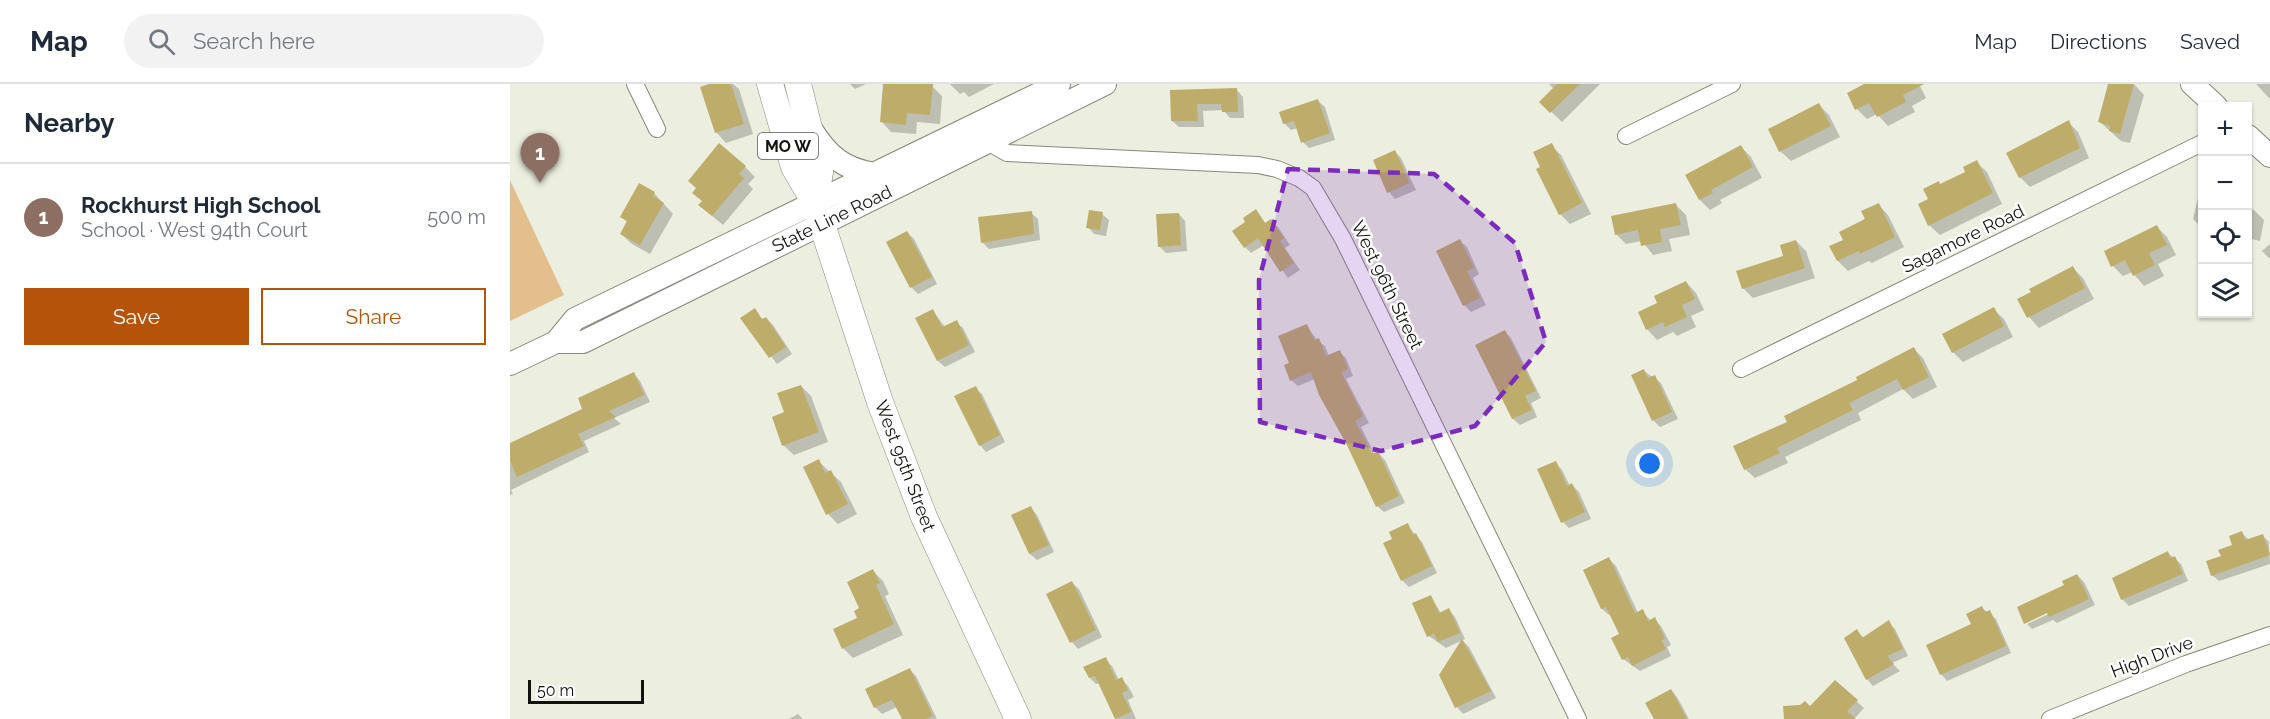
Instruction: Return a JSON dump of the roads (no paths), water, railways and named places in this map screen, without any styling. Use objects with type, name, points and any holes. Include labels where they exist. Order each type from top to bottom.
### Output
[{"type":"main road","name":"MO W","points":[[770,84],[794,167],[819,214]]},
{"type":"main road","name":"MO W","points":[[798,84],[820,172],[819,214]]},
{"type":"main road","name":"State Line Road","points":[[510,363],[556,342],[584,342],[819,214],[983,132],[1059,84]]},
{"type":"main road","name":"State Line Road","points":[[819,214],[875,174],[1105,84]]},
{"type":"main road","points":[[2192,84],[2212,102]]},
{"type":"main road","points":[[808,124],[834,159],[845,167],[875,174]]},
{"type":"main road","points":[[2252,140],[2270,156]]},
{"type":"main road","name":"West 95th Street","points":[[819,214],[880,402],[924,517],[1018,719]]},
{"type":"street","points":[[635,84],[657,129]]},
{"type":"street","points":[[1626,136],[1732,84]]},
{"type":"street","name":"West 96th Street","points":[[983,132],[1007,153],[1258,165],[1299,178],[1313,188],[1343,239],[1578,719]]},
{"type":"street","name":"Sagamore Road","points":[[1741,369],[2198,145]]},
{"type":"street","name":"High Drive","points":[[2050,719],[2186,664],[2270,635]]},
{"type":"place","name":"Rockhurst High School","points":[[540,183]]}]
